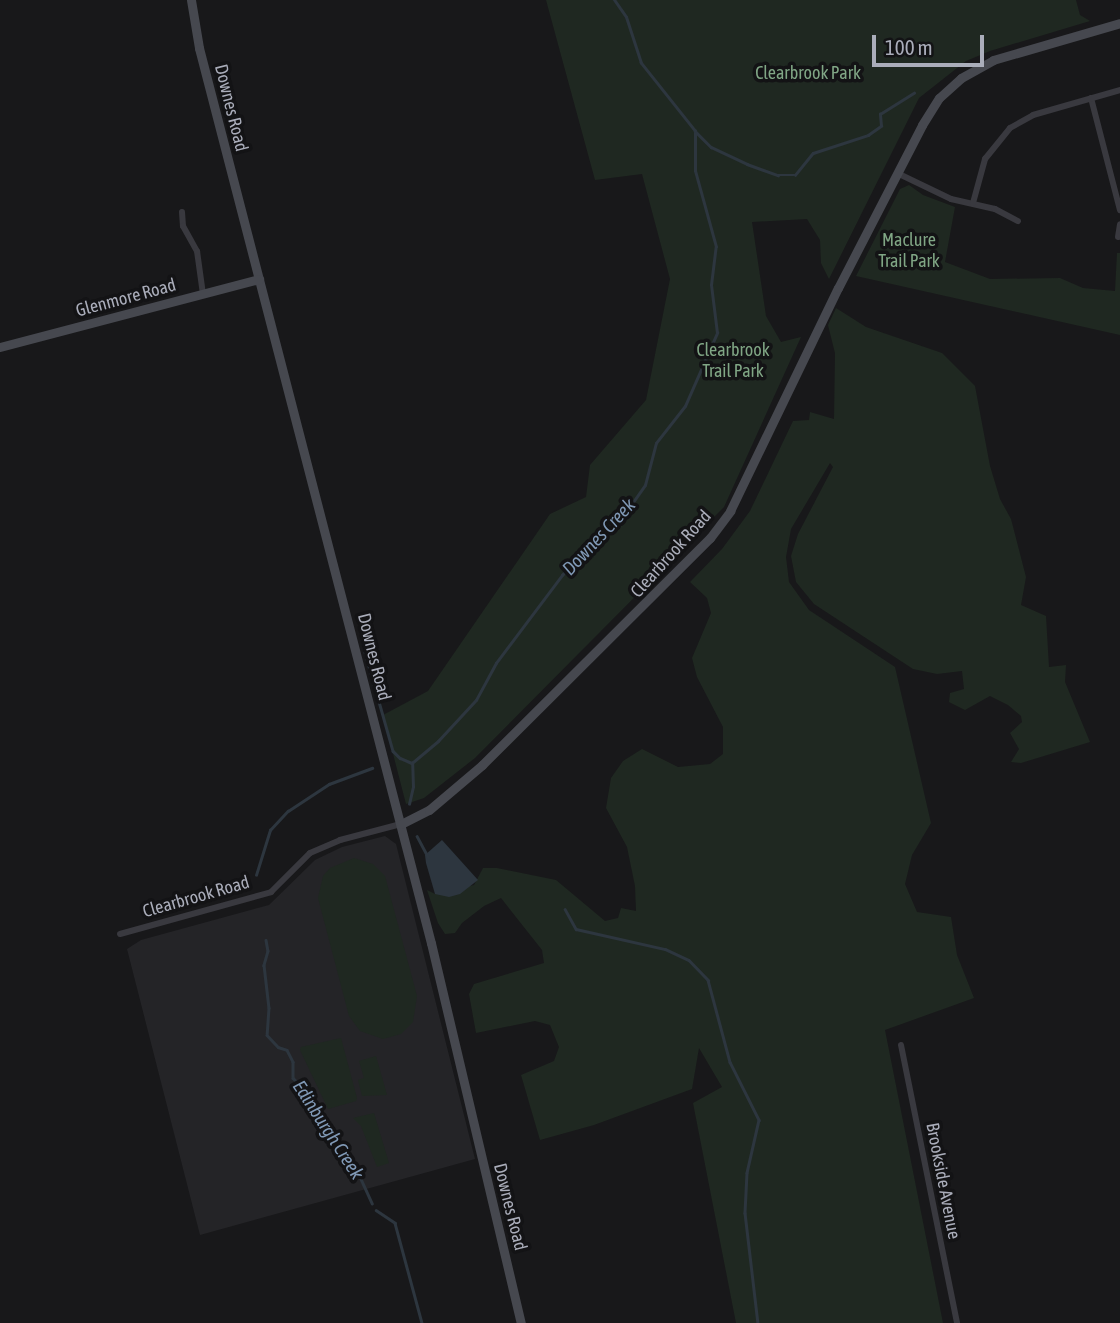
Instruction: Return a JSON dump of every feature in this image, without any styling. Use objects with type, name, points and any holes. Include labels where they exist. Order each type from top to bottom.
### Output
[{"type":"main road","name":"Downes Road","points":[[191,0],[199,48],[401,824],[521,1323]]},
{"type":"main road","name":"Clearbrook Road","points":[[401,824],[429,810],[482,765],[710,538],[741,491],[930,110],[951,86],[992,60],[1120,23]]},
{"type":"main road","name":"Glenmore Road","points":[[0,347],[259,279]]},
{"type":"street","points":[[973,203],[985,159],[1010,128],[1033,115],[1120,90]]},
{"type":"street","points":[[1091,98],[1120,210]]},
{"type":"street","points":[[897,173],[951,200],[995,209],[1018,221]]},
{"type":"street","points":[[182,212],[183,226],[197,251],[203,294]]},
{"type":"street","points":[[1118,237],[1120,224]]},
{"type":"street","name":"Clearbrook Road","points":[[120,934],[271,892],[310,853],[340,840],[401,824]]},
{"type":"street","name":"Brookside Avenue","points":[[901,1045],[957,1323]]},
{"type":"shaded area","points":[[385,836],[396,844],[475,1159],[200,1235],[127,949],[141,940],[269,905],[315,860],[342,847]]},
{"type":"shaded area","points":[[442,840],[478,880],[460,894],[449,897],[435,894],[425,855]]},
{"type":"green space","points":[[546,0],[1076,0],[1080,15],[1090,21],[990,51],[966,61],[919,98],[829,279],[821,263],[820,240],[807,219],[752,222],[766,316],[781,342],[801,337],[724,507],[475,758],[424,798],[406,804],[383,715],[428,691],[550,514],[586,497],[590,465],[646,400],[670,279],[642,174],[595,180]]},
{"type":"green space","name":"Maclure Trail Park","points":[[909,185],[923,195],[955,207],[945,262],[990,279],[1060,278],[1083,288],[1115,291],[1117,253],[1120,253],[1120,335],[856,276],[900,189]]},
{"type":"green space","points":[[836,308],[866,327],[942,353],[975,386],[990,466],[1000,499],[1011,519],[1026,577],[1021,605],[1046,616],[1049,667],[1066,665],[1065,682],[1090,742],[1021,763],[1011,762],[1019,749],[1010,733],[1022,722],[1021,716],[1008,705],[990,696],[965,710],[949,702],[950,693],[964,689],[962,671],[937,674],[913,669],[814,604],[796,582],[791,556],[798,534],[833,467],[830,463],[791,529],[786,557],[789,582],[809,610],[895,667],[931,823],[912,855],[905,884],[917,912],[951,917],[957,955],[974,998],[885,1030],[943,1323],[736,1323],[693,1103],[722,1087],[699,1048],[692,1089],[594,1125],[540,1140],[521,1075],[554,1061],[559,1047],[550,1025],[535,1021],[476,1033],[469,994],[474,984],[544,963],[542,950],[501,898],[484,906],[462,923],[455,933],[445,934],[438,923],[427,890],[435,894],[474,885],[483,868],[497,868],[556,880],[605,921],[618,918],[621,908],[636,911],[635,886],[627,847],[606,808],[611,778],[623,761],[642,749],[678,767],[710,764],[723,754],[723,727],[697,677],[692,658],[711,613],[707,598],[690,582],[722,549],[750,511],[793,421],[809,420],[810,412],[834,419],[835,353],[828,325]]},
{"type":"green space","points":[[354,858],[373,864],[385,876],[417,996],[413,1022],[401,1034],[383,1039],[360,1031],[349,1016],[318,898],[323,876],[330,868]]},
{"type":"green space","points":[[341,1038],[357,1098],[356,1101],[328,1109],[300,1050],[301,1047]]},
{"type":"green space","points":[[376,1056],[387,1095],[362,1096],[358,1080],[364,1078],[359,1061]]},
{"type":"green space","points":[[374,1113],[389,1163],[377,1167],[361,1126],[353,1118]]},
{"type":"waterway","name":"Downes Creek","points":[[412,763],[438,741],[476,700],[496,663],[562,575],[631,505],[645,485],[656,443],[685,406],[717,333],[711,285],[716,247],[695,171],[695,131],[641,63],[626,17],[614,0]]},
{"type":"waterway","points":[[695,131],[711,147],[747,164],[778,175],[795,175],[813,153],[868,135],[881,126],[880,114],[914,93]]},
{"type":"waterway","points":[[365,652],[393,751],[400,758],[412,763]]},
{"type":"waterway","points":[[409,804],[413,787],[412,763]]},
{"type":"waterway","name":"Edinburgh Creek","points":[[256,875],[270,830],[288,811],[329,784],[372,768]]},
{"type":"waterway","points":[[417,836],[428,857]]},
{"type":"waterway","points":[[565,909],[576,929],[665,949],[689,960],[708,980],[730,1062],[759,1120],[747,1173],[745,1213],[758,1323]]},
{"type":"waterway","name":"Edinburgh Creek","points":[[266,940],[268,951],[264,965],[269,1008],[267,1035],[278,1047],[287,1050],[293,1062],[293,1078],[309,1094],[351,1157],[372,1203]]},
{"type":"waterway","name":"Edinburgh Creek","points":[[376,1210],[395,1223],[422,1323]]},
{"type":"park label","name":"Clearbrook Park","points":[[808,73]]},
{"type":"park label","name":"Clearbrook Trail Park","points":[[733,361]]}]
